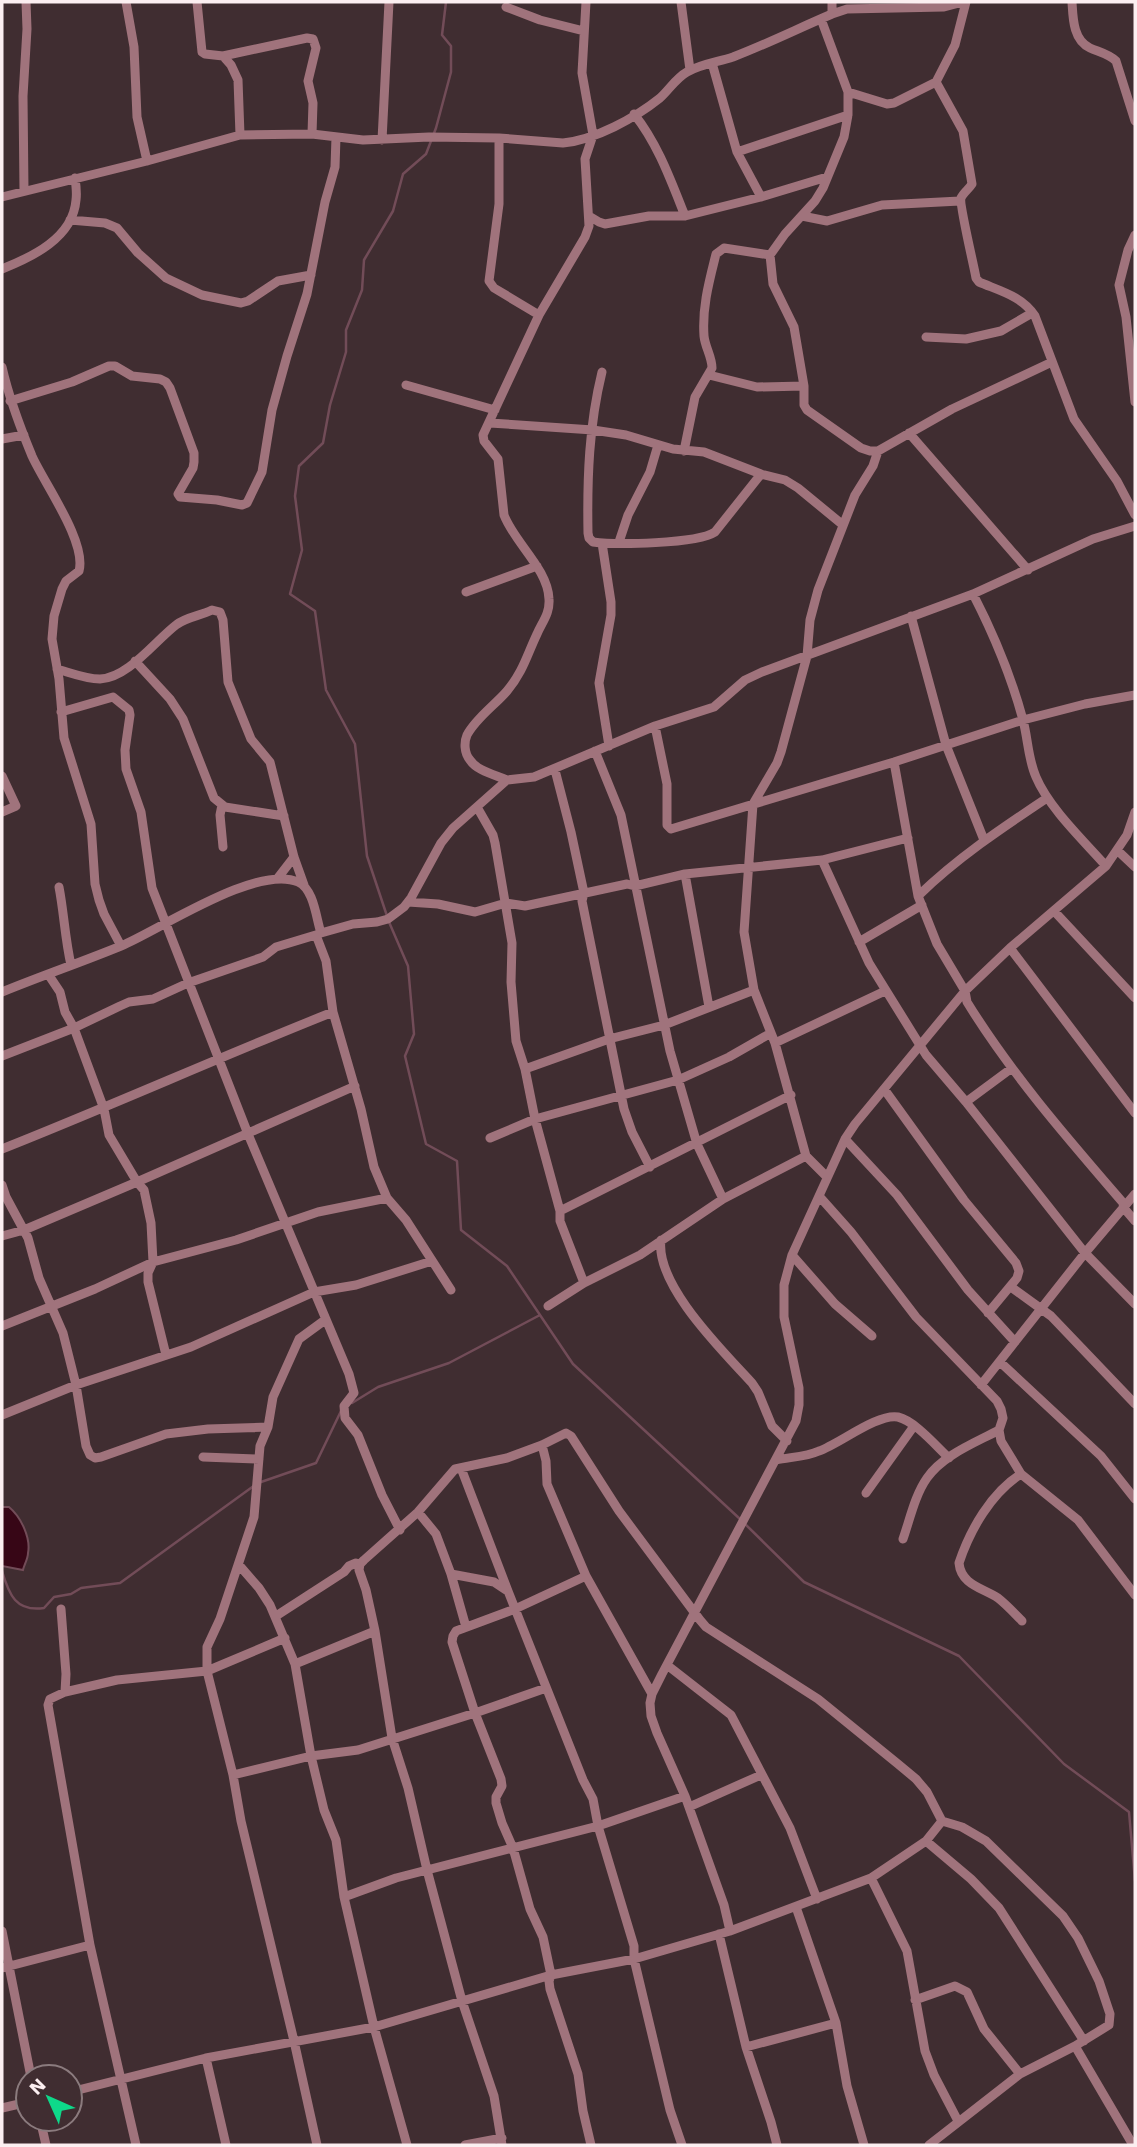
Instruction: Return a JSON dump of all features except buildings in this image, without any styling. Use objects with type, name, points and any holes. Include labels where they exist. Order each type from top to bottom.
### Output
[{"type":"street","points":[[24,191],[26,2]]},
{"type":"street","points":[[126,2],[134,47],[137,117],[148,161]]},
{"type":"street","points":[[197,2],[200,49],[205,54],[223,56],[313,39],[316,48],[308,81],[313,103],[312,134]]},
{"type":"street","points":[[382,140],[389,2]]},
{"type":"street","points":[[586,2],[582,79],[593,135],[585,159],[589,216],[585,237],[538,315],[483,435],[484,442],[498,459],[507,523],[537,566],[550,599],[546,618],[516,679],[468,733],[465,743],[470,762],[507,780],[534,777],[555,770],[655,726],[714,706],[745,680],[973,594],[1093,539],[1135,526]]},
{"type":"street","points":[[681,2],[690,70]]},
{"type":"street","points":[[832,2],[832,14]]},
{"type":"street","points":[[2,197],[240,135],[312,134],[382,140],[434,137],[499,138],[563,143],[604,132],[660,97],[690,70],[732,57],[832,14],[855,9],[944,7],[965,2],[956,45],[936,82],[887,104],[848,92]]},
{"type":"street","points":[[1072,2],[1077,36],[1086,46],[1116,61],[1135,121]]},
{"type":"street","points":[[506,7],[540,20],[584,31]]},
{"type":"street","points":[[821,19],[848,92],[848,114],[841,147],[815,201],[770,255],[773,284],[794,327],[804,386],[803,399],[807,410],[861,448],[870,452],[878,451],[963,403],[1052,362]]},
{"type":"street","points":[[223,56],[238,80],[240,135]]},
{"type":"street","points":[[712,63],[737,152],[761,197]]},
{"type":"street","points":[[936,82],[963,131],[972,184],[960,201],[976,278],[979,282],[1023,301],[1032,313],[1074,419],[1117,481],[1135,515]]},
{"type":"street","points":[[634,114],[647,131],[685,216]]},
{"type":"street","points":[[737,152],[848,114]]},
{"type":"street","points":[[10,401],[72,382],[109,366],[115,366],[132,376],[160,379],[170,388],[194,453],[193,468],[178,494],[180,497],[242,505],[247,503],[262,472],[272,410],[307,294],[325,202],[335,167],[336,137]]},
{"type":"street","points":[[499,138],[499,204],[489,281],[494,288],[538,315]]},
{"type":"street","points":[[589,216],[605,224],[649,216],[685,216],[827,177]]},
{"type":"street","points":[[2,269],[28,258],[48,245],[70,220],[76,198],[75,178]]},
{"type":"street","points":[[802,216],[827,221],[882,205],[960,201]]},
{"type":"street","points":[[70,220],[105,223],[117,228],[138,253],[166,278],[184,289],[202,295],[241,303],[278,281],[311,275]]},
{"type":"street","points":[[1135,234],[1119,285],[1126,317],[1135,402]]},
{"type":"street","points":[[684,451],[695,397],[709,375],[712,362],[704,340],[704,305],[716,254],[724,248],[770,255]]},
{"type":"street","points":[[1126,317],[1135,312]]},
{"type":"street","points":[[926,337],[965,339],[1001,331],[1032,313]]},
{"type":"street","points":[[2,367],[3,381],[10,401],[37,466],[67,521],[80,561],[79,571],[65,581],[54,616],[52,639],[64,738],[91,824],[95,884],[104,914],[121,946]]},
{"type":"street","points":[[602,372],[594,402],[587,468],[588,533],[593,541],[666,543],[708,537],[715,532],[761,474]]},
{"type":"street","points":[[709,375],[757,387],[804,386]]},
{"type":"street","points":[[406,385],[495,410]]},
{"type":"street","points":[[490,423],[593,430],[704,453],[792,484],[843,525]]},
{"type":"street","points":[[909,433],[1028,570]]},
{"type":"street","points":[[2,439],[24,435]]},
{"type":"street","points":[[619,542],[628,515],[650,472],[657,445]]},
{"type":"street","points":[[827,1177],[806,1156],[775,1043],[754,990],[744,932],[747,867],[754,804],[781,752],[807,656],[813,604],[855,495],[873,466],[878,451]]},
{"type":"street","points":[[602,543],[611,615],[599,683],[609,746]]},
{"type":"street","points":[[466,592],[537,566]]},
{"type":"street","points":[[973,594],[993,636],[1023,720],[1031,765],[1047,797],[1106,866]]},
{"type":"street","points":[[57,670],[92,678],[113,677],[135,662],[179,622],[216,609],[220,612],[228,682],[251,738],[270,762],[294,857],[310,894],[326,961],[333,1012],[355,1086],[374,1167],[387,1198],[406,1220],[451,1290]]},
{"type":"street","points":[[911,616],[946,745],[984,840]]},
{"type":"street","points":[[135,662],[176,707],[214,798],[225,807],[284,816]]},
{"type":"street","points":[[655,726],[667,784],[668,828],[894,762],[1023,720],[1085,704],[1135,695]]},
{"type":"street","points":[[61,712],[113,697],[129,710],[131,720],[125,750],[126,769],[141,812],[152,888],[217,1058],[349,1374],[354,1393],[344,1406],[345,1418],[358,1434],[382,1495],[400,1530]]},
{"type":"street","points":[[595,751],[621,815],[664,1025],[678,1080],[697,1143],[723,1199]]},
{"type":"street","points":[[894,762],[920,900],[937,944],[965,990],[967,1002],[1012,1068],[1135,1221]]},
{"type":"street","points":[[555,770],[572,832],[584,893],[582,901],[627,1121],[650,1167]]},
{"type":"street","points":[[2,776],[16,806],[2,811]]},
{"type":"street","points":[[2,1056],[74,1028],[130,1002],[153,999],[188,983],[263,957],[276,947],[353,924],[388,919],[408,902],[446,836],[507,780]]},
{"type":"street","points":[[859,942],[920,900],[984,840],[1047,797]]},
{"type":"street","points":[[222,805],[220,815],[223,847]]},
{"type":"street","points":[[477,807],[494,835],[506,904],[512,951],[514,1031],[563,1230],[584,1283]]},
{"type":"street","points":[[730,1931],[724,1905],[685,1796],[651,1716],[650,1703],[667,1665],[796,1421],[799,1405],[797,1374],[784,1317],[783,1300],[792,1255],[845,1139],[965,990],[1106,866],[1127,835],[1135,812]]},
{"type":"street","points":[[408,902],[438,904],[475,912],[506,904],[525,906],[685,874],[822,860],[908,838]]},
{"type":"street","points":[[1117,850],[1135,867]]},
{"type":"street","points":[[277,879],[294,857]]},
{"type":"street","points":[[822,860],[859,942],[885,991],[926,1055],[1085,1253],[1135,1304]]},
{"type":"street","points":[[685,874],[709,1007]]},
{"type":"street","points":[[2,992],[121,946],[254,883],[277,879],[295,880],[304,885]]},
{"type":"street","points":[[59,887],[71,965]]},
{"type":"street","points":[[1054,911],[1135,998]]},
{"type":"street","points":[[1010,948],[1135,1113]]},
{"type":"street","points":[[48,974],[60,992],[65,1012],[74,1028],[104,1109],[109,1135],[137,1182],[145,1190],[150,1212],[153,1262],[148,1273],[148,1282],[166,1355]]},
{"type":"street","points":[[525,1069],[609,1039],[664,1025],[754,990]]},
{"type":"street","points":[[775,1043],[885,991]]},
{"type":"street","points":[[2,1149],[333,1012]]},
{"type":"street","points":[[490,1138],[535,1119],[678,1080],[729,1057],[771,1033]]},
{"type":"street","points":[[966,1102],[1012,1068]]},
{"type":"street","points":[[2,1236],[24,1230],[137,1182],[355,1086]]},
{"type":"street","points":[[884,1089],[964,1200],[1016,1263],[1019,1270],[1017,1278],[988,1313]]},
{"type":"street","points":[[560,1211],[791,1096]]},
{"type":"street","points":[[845,1139],[897,1195],[968,1290],[1015,1342]]},
{"type":"street","points":[[548,1306],[584,1283],[640,1255],[723,1199],[806,1156]]},
{"type":"street","points":[[2,1185],[28,1238],[39,1278],[63,1333],[90,1455],[95,1458],[166,1434],[208,1429],[268,1427]]},
{"type":"street","points":[[981,1385],[1135,1194]]},
{"type":"street","points":[[819,1196],[851,1232],[916,1317],[1001,1409],[1001,1441],[1021,1474],[1078,1520],[1135,1595]]},
{"type":"street","points":[[2,1325],[95,1289],[153,1262],[236,1240],[318,1212],[387,1198]]},
{"type":"street","points":[[661,1240],[660,1258],[679,1295],[702,1327],[752,1383],[772,1426],[787,1441]]},
{"type":"street","points":[[792,1255],[835,1304],[872,1336]]},
{"type":"street","points":[[2,1415],[76,1385],[191,1347],[314,1292],[356,1285],[432,1261]]},
{"type":"street","points":[[1011,1287],[1059,1325],[1135,1404]]},
{"type":"street","points":[[317,2145],[207,1671],[207,1647],[220,1619],[254,1517],[260,1446],[268,1427],[273,1397],[295,1346],[304,1334],[325,1320]]},
{"type":"street","points":[[1000,1362],[1101,1456],[1135,1499]]},
{"type":"street","points":[[776,1460],[816,1453],[862,1428],[890,1417],[898,1417],[914,1426],[949,1458]]},
{"type":"street","points":[[866,1493],[914,1426]]},
{"type":"street","points":[[903,1539],[926,1479],[936,1467],[999,1430]]},
{"type":"street","points":[[466,2145],[502,2142],[494,2096],[462,2001],[408,1788],[392,1738],[375,1632],[359,1570],[360,1564],[418,1512],[451,1471],[507,1458],[568,1433],[619,1511],[706,1627],[818,1699],[916,1779],[927,1792],[942,1821],[962,1827],[986,1842],[1063,1916],[1099,1981],[1110,2014],[1109,2025],[1020,2074],[929,2145]]},
{"type":"street","points":[[542,1445],[547,1461],[547,1485],[586,1576],[652,1694]]},
{"type":"street","points":[[203,1457],[259,1459]]},
{"type":"street","points":[[461,1468],[514,1609],[593,1799],[610,1870],[634,1947],[634,1959],[670,2110],[682,2145]]},
{"type":"street","points":[[1021,1474],[1009,1482],[988,1505],[959,1563],[965,1579],[1002,1601],[1022,1621]]},
{"type":"street","points":[[418,1512],[436,1534],[466,1627]]},
{"type":"street","points":[[276,1616],[344,1572],[349,1566],[360,1564]]},
{"type":"street","points":[[239,1565],[259,1588],[276,1616],[295,1664],[311,1756],[324,1810],[336,1840],[344,1897],[374,2027],[407,2145]]},
{"type":"street","points":[[451,1574],[494,1582],[508,1591]]},
{"type":"street","points":[[586,1576],[514,1609],[456,1631],[453,1642],[475,1713],[501,1779],[502,1786],[496,1802],[513,1848],[530,1909],[543,1937],[551,1975],[550,1989],[578,2074],[591,2145]]},
{"type":"street","points":[[61,1609],[65,1692]]},
{"type":"street","points":[[295,1664],[375,1632]]},
{"type":"street","points":[[136,2145],[90,1945],[48,1705],[50,1699],[65,1692],[117,1680],[207,1671],[285,1638]]},
{"type":"street","points":[[667,1665],[731,1715],[790,1828],[817,1899]]},
{"type":"street","points":[[233,1775],[311,1756],[358,1750],[546,1688]]},
{"type":"street","points":[[689,1807],[761,1774]]},
{"type":"street","points":[[344,1897],[396,1878],[598,1826],[685,1796]]},
{"type":"street","points":[[84,2089],[206,2058],[374,2027],[551,1975],[634,1959],[730,1931],[871,1878],[926,1841],[942,1821]]},
{"type":"street","points":[[926,1841],[971,1879],[999,1908],[1084,2040]]},
{"type":"street","points":[[871,1878],[907,1951],[929,2063],[958,2121]]},
{"type":"street","points":[[796,1907],[836,2023],[847,2085],[864,2145]]},
{"type":"street","points":[[2,1931],[5,1967],[28,2063]]},
{"type":"street","points":[[719,1934],[746,2047],[776,2145]]},
{"type":"street","points":[[5,1967],[90,1945]]},
{"type":"street","points":[[915,2000],[955,1986],[961,1987],[967,1992],[984,2029],[1020,2074]]},
{"type":"street","points":[[746,2047],[836,2023]]},
{"type":"street","points":[[1075,2046],[1133,2145]]},
{"type":"street","points":[[206,2058],[226,2145]]},
{"type":"shaded area","points":[[2,1507],[9,1507],[13,1511],[26,1534],[29,1547],[23,1570],[2,1566]]},
{"type":"waterway","points":[[387,916],[367,856],[355,744],[326,690],[315,611],[290,594],[302,550],[295,496],[299,466],[323,443],[330,405],[346,352],[346,330],[362,290],[364,260],[393,211],[403,174],[426,154],[436,128],[451,72],[451,46],[442,35],[446,2]]},
{"type":"waterway","points":[[389,922],[408,966],[414,1034],[405,1056],[426,1144],[457,1161],[461,1230],[507,1266],[573,1364],[804,1582],[959,1656],[1064,1764],[1129,1812],[1135,1881]]},
{"type":"waterway","points":[[352,1403],[378,1387],[449,1363],[540,1315]]},
{"type":"waterway","points":[[261,1482],[316,1463],[341,1411]]},
{"type":"waterway","points":[[2,1571],[15,1600],[34,1609],[44,1608],[54,1597],[71,1594],[81,1588],[120,1583],[255,1485]]}]
